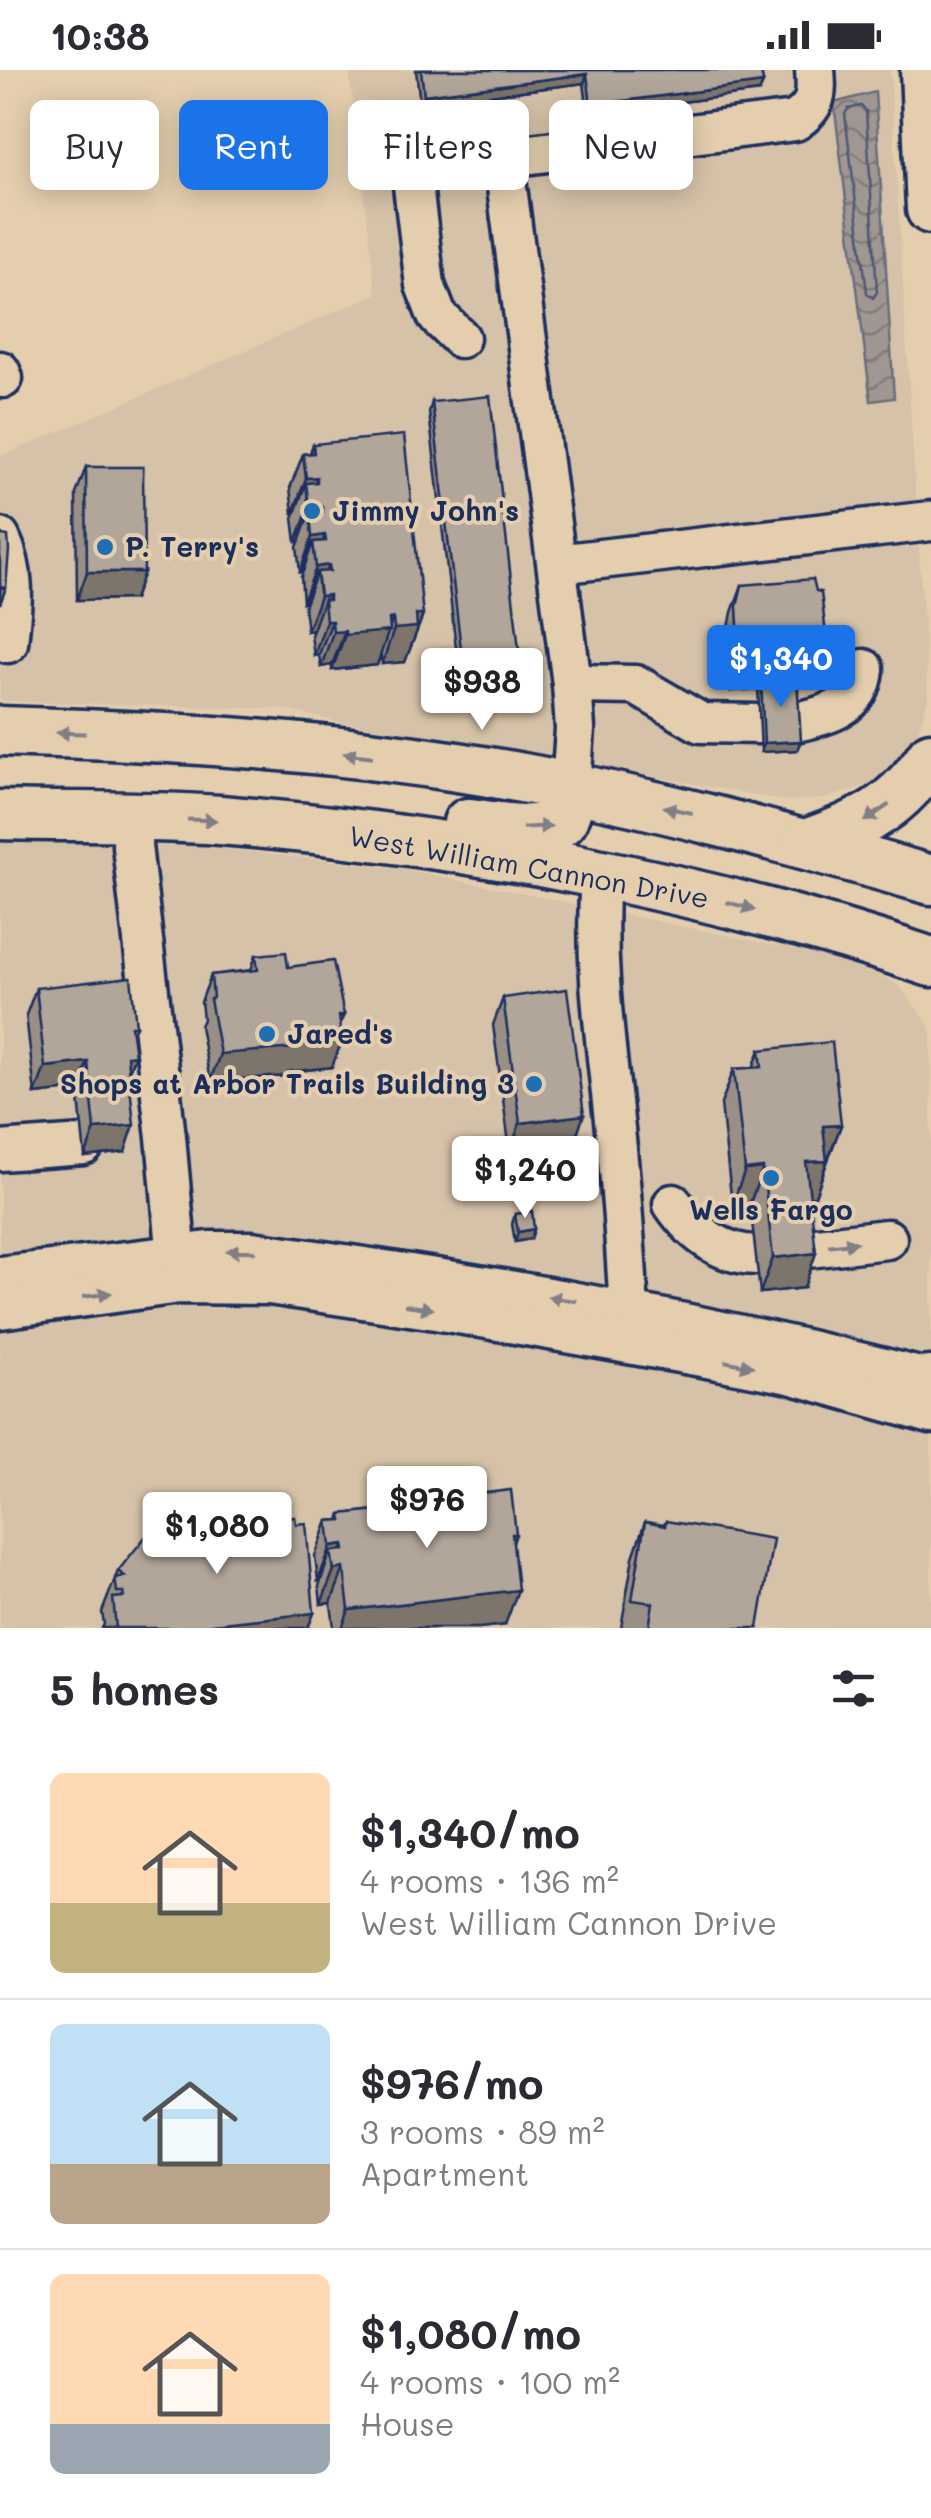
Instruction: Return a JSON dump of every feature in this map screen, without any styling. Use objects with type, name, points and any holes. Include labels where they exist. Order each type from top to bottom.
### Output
[{"type":"main road","points":[[924,70],[931,209]]},
{"type":"main road","points":[[0,731],[155,736],[358,754],[571,788],[696,814],[931,880]]},
{"type":"main road","points":[[806,844],[862,824],[895,800],[931,757]]},
{"type":"main road","points":[[266,826],[333,815],[400,815],[542,830],[563,819],[571,788]]},
{"type":"main road","name":"West William Cannon Drive","points":[[0,816],[218,820],[429,844],[718,900],[931,962]]},
{"type":"lane","points":[[529,154],[795,121],[813,107],[818,96],[815,70]]},
{"type":"lane","points":[[413,190],[424,285],[438,316],[460,338]]},
{"type":"lane","points":[[507,190],[572,684],[575,729],[571,788]]},
{"type":"lane","points":[[557,564],[931,521]]},
{"type":"lane","points":[[0,538],[12,564],[8,644]]},
{"type":"lane","points":[[572,684],[636,684],[701,723],[778,723],[826,716],[842,708],[857,693],[864,669]]},
{"type":"lane","points":[[134,818],[132,846],[152,1138],[177,1270]]},
{"type":"lane","points":[[600,876],[596,931],[598,987],[617,1149],[630,1327]]},
{"type":"lane","points":[[0,1151],[84,1145]]},
{"type":"lane","points":[[673,1204],[687,1224],[712,1244],[756,1255]]},
{"type":"lane","points":[[800,1249],[887,1239]]},
{"type":"lane","points":[[0,1309],[252,1251],[630,1327],[931,1414]]},
{"type":"lane","points":[[0,1276],[177,1270]]},
{"type":"lane","points":[[630,1327],[795,1345],[931,1376]]},
{"type":"shaded area","points":[[349,70],[890,70],[928,700],[916,738],[898,767],[861,787],[824,799],[786,801],[283,709],[0,701],[0,457],[376,294],[363,190],[529,190],[529,100],[353,100]]},
{"type":"shaded area","points":[[0,842],[159,842],[398,868],[850,961],[898,985],[928,1023],[931,1034],[931,1628],[0,1628]]},
{"type":"water","points":[[875,92],[894,398],[871,401],[834,103]]},
{"type":"building","points":[[421,70],[761,70],[763,83],[630,100],[590,100],[587,74],[424,95]]},
{"type":"building","points":[[490,396],[522,676],[465,683],[432,402]]},
{"type":"building","points":[[404,435],[423,615],[416,615],[417,627],[394,629],[393,618],[389,619],[390,631],[345,635],[345,631],[333,632],[332,621],[326,621],[324,600],[329,600],[329,595],[320,596],[317,572],[330,571],[329,565],[316,567],[313,542],[326,541],[325,535],[312,537],[310,512],[323,511],[322,506],[309,507],[306,483],[317,482],[317,477],[306,478],[303,454],[314,453],[313,444]]},
{"type":"building","name":"P. Terry's","points":[[86,467],[143,467],[144,572],[87,572]]},
{"type":"building","points":[[0,530],[8,536],[6,588],[0,587]]},
{"type":"building","points":[[813,579],[816,591],[821,592],[827,643],[821,644],[821,658],[740,664],[737,606],[742,585]]},
{"type":"building","points":[[797,677],[801,741],[764,743],[761,679]]},
{"type":"building","name":"Jared's","points":[[286,952],[288,967],[333,961],[344,1015],[339,1016],[342,1040],[220,1054],[210,999],[211,975],[258,970],[256,955]]},
{"type":"building","points":[[131,977],[135,1055],[127,1056],[134,1125],[95,1129],[88,1062],[45,1067],[36,988]]},
{"type":"building","name":"Shops at Arbor Trails Building 3","points":[[567,989],[584,1115],[520,1123],[503,998]]},
{"type":"building","name":"Wells Fargo","points":[[832,1042],[841,1125],[823,1126],[827,1161],[806,1162],[816,1253],[773,1258],[763,1168],[745,1170],[734,1069],[762,1067],[760,1050]]},
{"type":"building","points":[[532,1211],[534,1229],[518,1232],[515,1214]]},
{"type":"building","points":[[511,1490],[518,1590],[349,1610],[344,1568],[334,1570],[331,1551],[345,1550],[344,1544],[331,1546],[328,1521],[342,1520],[341,1514],[468,1500],[468,1495]]},
{"type":"building","points":[[295,1517],[296,1524],[306,1523],[314,1613],[176,1628],[116,1628],[113,1598],[124,1597],[123,1592],[117,1592],[115,1578],[125,1576],[118,1571],[146,1536],[156,1545],[167,1544],[167,1532],[196,1528],[197,1536],[202,1535],[201,1528]]},
{"type":"building","points":[[666,1521],[773,1539],[758,1628],[649,1628],[653,1603],[632,1600],[645,1522],[665,1526]]},
{"type":"place","name":"Jimmy John's","points":[[312,511]]},
{"type":"place","name":"P. Terry's","points":[[105,547]]},
{"type":"place","name":"Jared's","points":[[267,1034]]},
{"type":"place","name":"Shops at Arbor Trails Building 3","points":[[534,1084]]},
{"type":"place","name":"Wells Fargo","points":[[771,1178]]}]
